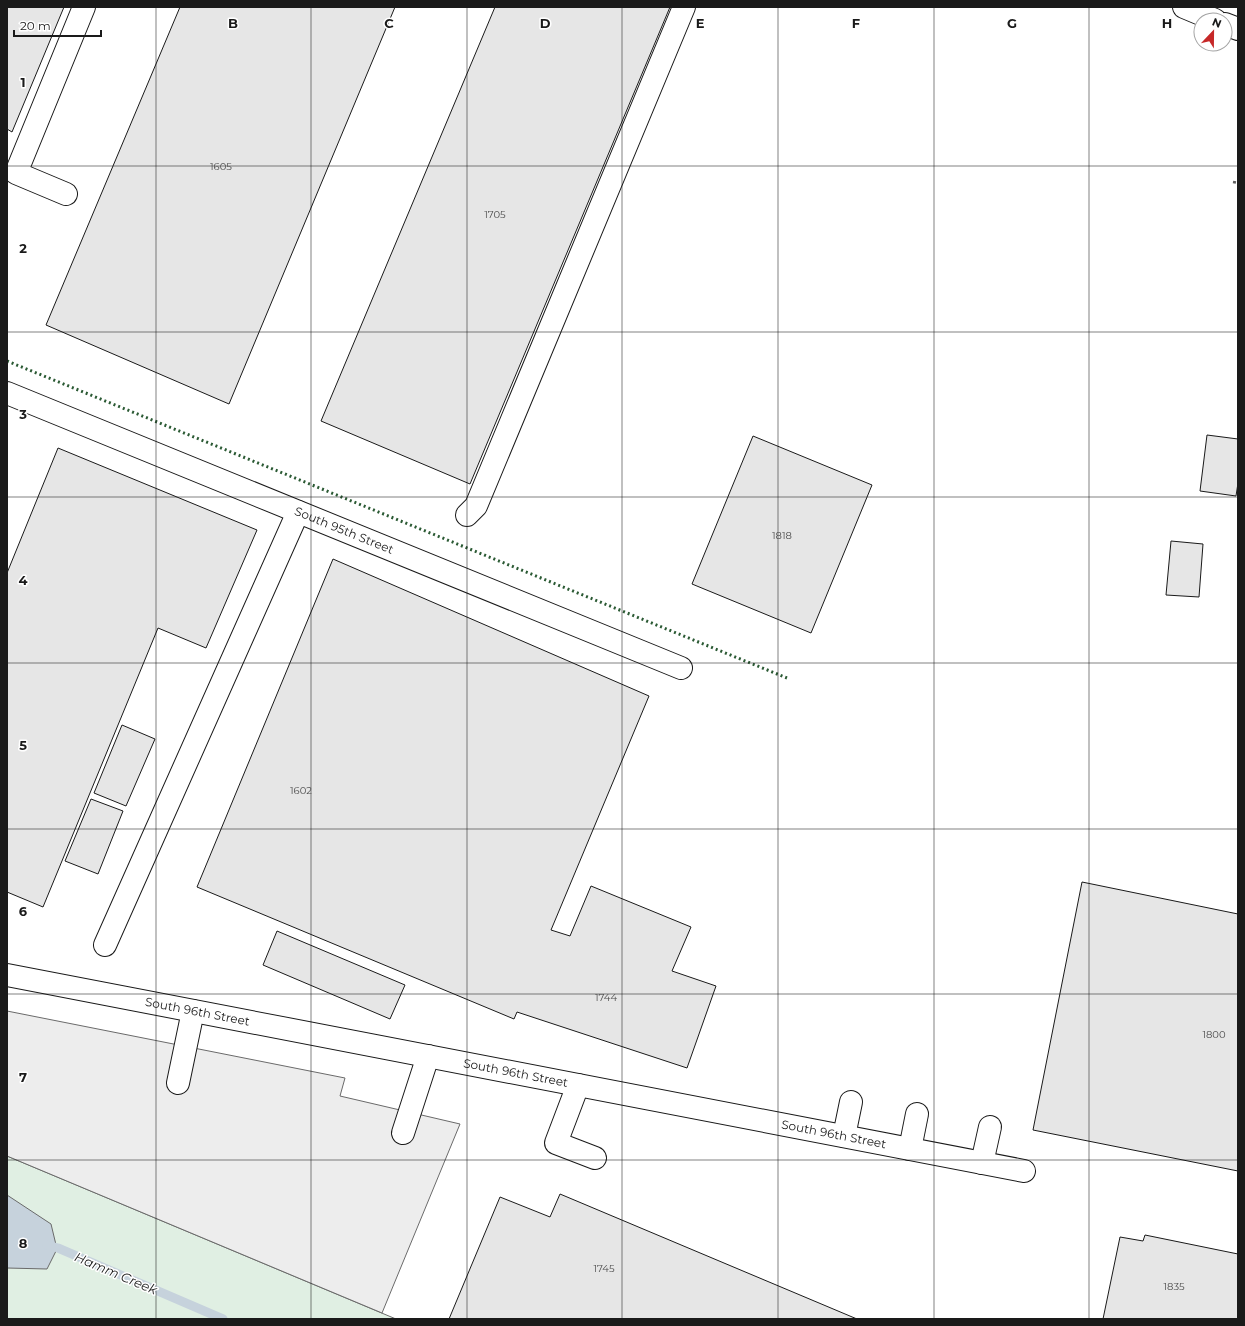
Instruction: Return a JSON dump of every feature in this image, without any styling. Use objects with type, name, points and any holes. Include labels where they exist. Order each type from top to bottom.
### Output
[{"type":"street","points":[[66,194],[16,174],[84,7]]},
{"type":"street","points":[[467,515],[476,506],[684,7]]},
{"type":"street","points":[[1184,7],[1196,12]]},
{"type":"street","name":"South 95th Street","points":[[7,393],[681,668]]},
{"type":"street","points":[[105,945],[298,512]]},
{"type":"street","name":"South 96th Street","points":[[7,975],[1024,1171]]},
{"type":"street","points":[[178,1083],[193,1011]]},
{"type":"street","points":[[403,1133],[428,1056]]},
{"type":"street","points":[[578,1085],[556,1143],[595,1158]]},
{"type":"street","points":[[844,1136],[851,1102]]},
{"type":"street","points":[[910,1149],[917,1114]]},
{"type":"street","points":[[982,1163],[990,1127]]},
{"type":"path","points":[[1233,182],[1238,182]]},
{"type":"green space","points":[[7,1156],[396,1319],[7,1319]]},
{"type":"shaded area","points":[[7,1011],[345,1078],[340,1096],[460,1124],[382,1313],[7,1156]]},
{"type":"shaded area","points":[[7,1195],[51,1224],[57,1249],[47,1269],[7,1268]]},
{"type":"building","points":[[7,7],[64,7],[12,132],[7,129]]},
{"type":"building","points":[[180,7],[395,7],[229,404],[46,325]]},
{"type":"building","points":[[495,7],[670,7],[470,484],[321,421]]},
{"type":"building","points":[[1207,435],[1238,439],[1238,483],[1236,496],[1200,491]]},
{"type":"building","points":[[753,436],[872,485],[811,633],[692,584]]},
{"type":"building","points":[[58,448],[257,530],[206,648],[158,628],[43,907],[7,892],[7,573]]},
{"type":"building","points":[[1171,541],[1203,544],[1199,597],[1166,595]]},
{"type":"building","points":[[333,559],[649,696],[551,930],[570,936],[591,886],[691,927],[672,971],[716,986],[687,1068],[517,1012],[514,1019],[197,887]]},
{"type":"building","points":[[122,725],[155,739],[126,806],[94,793]]},
{"type":"building","points":[[91,799],[123,811],[98,874],[65,861]]},
{"type":"building","points":[[1082,882],[1238,914],[1238,1171],[1033,1130]]},
{"type":"building","points":[[277,931],[405,985],[390,1019],[263,965]]},
{"type":"building","points":[[560,1194],[857,1319],[449,1319],[500,1197],[550,1217]]},
{"type":"building","points":[[1145,1235],[1238,1254],[1238,1319],[1103,1319],[1120,1237],[1143,1241]]},
{"type":"waterway","name":"Hamm Creek","points":[[47,1245],[58,1248],[223,1319]]},
{"type":"hedge","points":[[7,361],[787,678]]}]
